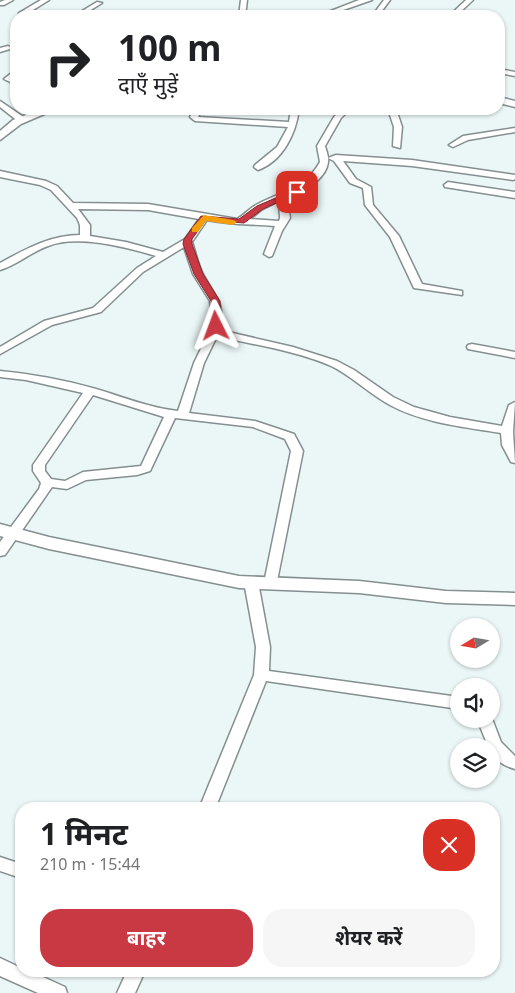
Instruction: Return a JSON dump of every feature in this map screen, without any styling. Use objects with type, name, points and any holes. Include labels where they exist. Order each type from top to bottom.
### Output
[{"type":"street","points":[[2,4],[10,0]]},
{"type":"street","points":[[28,10],[46,0]]},
{"type":"street","points":[[336,10],[353,3],[369,0]]},
{"type":"street","points":[[380,10],[388,0]]},
{"type":"street","points":[[459,10],[470,0]]},
{"type":"street","points":[[88,10],[98,4]]},
{"type":"street","points":[[0,50],[8,48]]},
{"type":"street","points":[[0,103],[10,111]]},
{"type":"street","points":[[16,115],[22,120]]},
{"type":"street","points":[[1,134],[22,120],[35,115]]},
{"type":"street","points":[[195,115],[194,118],[198,120],[294,125]]},
{"type":"street","points":[[258,166],[284,144],[291,134],[295,115]]},
{"type":"street","points":[[244,221],[256,209],[283,198],[310,182],[323,164],[324,158],[320,146],[340,115]]},
{"type":"street","points":[[394,115],[398,127],[397,146]]},
{"type":"street","points":[[453,145],[466,138],[515,130]]},
{"type":"street","points":[[324,158],[404,162],[513,177]]},
{"type":"street","points":[[336,158],[353,181],[367,187],[369,205],[394,236],[418,286],[458,293]]},
{"type":"street","points":[[0,174],[49,184],[72,206],[85,225],[85,240]]},
{"type":"street","points":[[448,185],[515,195]]},
{"type":"street","points":[[269,254],[280,224],[285,218],[283,198]]},
{"type":"street","points":[[72,206],[148,207],[230,222],[244,221],[280,224]]},
{"type":"street","points":[[0,351],[48,323],[97,310],[140,270],[187,240],[204,218]]},
{"type":"street","points":[[0,266],[57,240],[85,240],[136,248],[163,255]]},
{"type":"street","points":[[47,483],[67,485],[83,476],[137,471],[146,468],[177,415],[214,332],[217,320],[215,301],[198,274],[187,240]]},
{"type":"street","points":[[214,332],[332,362],[351,372],[384,397],[411,410],[444,419],[505,430]]},
{"type":"street","points":[[472,347],[515,356]]},
{"type":"street","points":[[0,374],[26,377],[90,391],[177,415],[255,424],[282,432],[294,441],[298,451],[271,583]]},
{"type":"street","points":[[0,552],[7,531],[45,490],[47,483],[39,471],[39,465],[90,391]]},
{"type":"street","points":[[515,405],[505,430],[508,447],[515,459]]},
{"type":"street","points":[[7,531],[49,543],[222,579],[359,587],[446,597],[515,599]]},
{"type":"street","points":[[210,802],[261,675],[263,647],[251,582]]},
{"type":"street","points":[[261,675],[450,702]]},
{"type":"street","points":[[488,728],[497,750],[504,758],[515,763]]},
{"type":"street","points":[[0,864],[15,869]]},
{"type":"street","points":[[0,967],[15,974]]},
{"type":"street","points":[[22,977],[58,993]]},
{"type":"street","points":[[126,993],[133,977]]},
{"type":"slow traffic","points":[[195,230],[204,218],[233,222]]},
{"type":"route","points":[[216,326],[215,301],[198,274],[187,240],[204,218],[241,222],[260,207],[297,192]]}]
